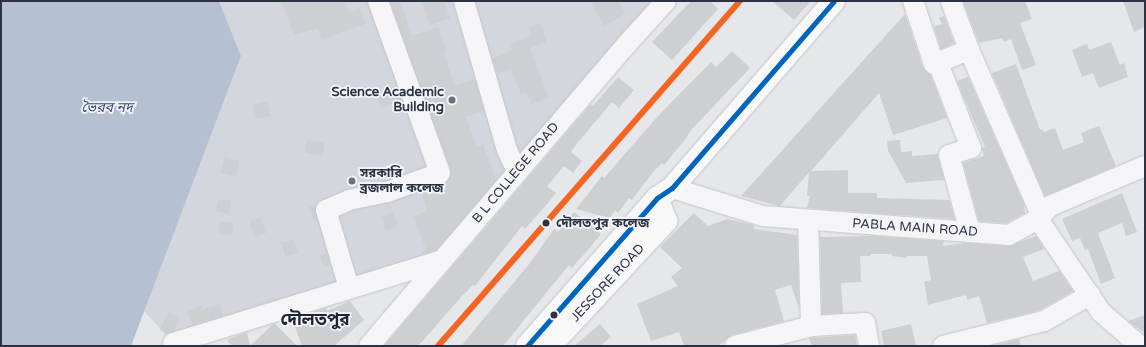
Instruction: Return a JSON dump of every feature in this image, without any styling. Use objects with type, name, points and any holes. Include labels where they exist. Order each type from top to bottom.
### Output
[{"type":"highway","name":"JESSORE ROAD","points":[[527,346],[665,193],[834,1]]},
{"type":"highway","name":"JESSORE ROAD","points":[[550,346],[666,220],[665,193]]},
{"type":"street","points":[[349,288],[326,210],[349,200],[387,192],[440,173],[378,1]]},
{"type":"street","points":[[464,1],[507,150],[517,171]]},
{"type":"street","name":"B L COLLEGE ROAD","points":[[368,346],[429,273],[445,259],[517,171],[666,1]]},
{"type":"street","points":[[913,1],[934,64],[969,50]]},
{"type":"street","points":[[951,1],[969,50],[1039,217],[1102,312],[1140,342]]},
{"type":"street","points":[[938,63],[971,148],[949,155],[970,232]]},
{"type":"street","name":"PABLA MAIN ROAD","points":[[665,193],[763,216],[1009,234],[1039,217],[1050,206],[1145,166]]},
{"type":"street","points":[[808,220],[810,326]]},
{"type":"street","points":[[176,346],[173,343],[445,259]]},
{"type":"street","points":[[943,346],[1044,321],[1090,295]]},
{"type":"street","points":[[735,346],[810,326],[865,322],[869,346]]},
{"type":"shaded area","name":"সরকারি ব্রজলাল কলেজ","points":[[219,1],[666,1],[445,259],[173,343],[144,311],[241,56]]},
{"type":"water","name":"ভৈরব নদ","points":[[1,1],[219,1],[241,56],[131,346],[1,346]]},
{"type":"building","points":[[281,1],[345,1],[349,12],[360,9],[365,24],[322,39],[318,28],[294,35]]},
{"type":"building","points":[[390,1],[400,1],[412,36],[438,27],[447,52],[444,54],[455,86],[475,79],[484,111],[466,117],[477,147],[483,144],[496,180],[436,250],[420,255],[426,249],[413,216],[427,211],[422,192],[448,181],[451,169]]},
{"type":"building","points":[[422,1],[444,1],[450,18],[430,25]]},
{"type":"building","points":[[590,1],[618,1],[625,14],[604,26]]},
{"type":"building","points":[[691,1],[710,1],[718,9],[672,60],[652,42]]},
{"type":"building","points":[[772,1],[811,1],[794,20]]},
{"type":"building","points":[[963,1],[1025,1],[1032,19],[1020,23],[1036,65],[1022,70],[1011,39],[1004,42],[1002,38],[979,43]]},
{"type":"building","points":[[1123,1],[1145,1],[1145,27],[1134,32]]},
{"type":"building","points":[[905,14],[923,68],[930,74],[947,118],[893,135],[879,93],[811,171],[848,170],[848,193],[877,193],[877,198],[949,200],[955,219],[807,208],[810,196],[807,196],[809,172],[780,206],[741,196]]},
{"type":"building","points":[[944,16],[954,43],[941,49],[934,27],[942,24],[939,18]]},
{"type":"building","points":[[540,23],[547,42],[530,48],[549,98],[531,104],[526,92],[521,94],[511,68],[497,74],[493,58],[512,50],[510,44],[532,35],[529,27]]},
{"type":"building","points":[[1111,42],[1120,65],[1124,63],[1128,77],[1099,88],[1093,73],[1082,77],[1072,50],[1087,44],[1089,50]]},
{"type":"building","points":[[732,51],[750,68],[691,130],[685,140],[664,165],[662,163],[653,172],[632,200],[629,198],[618,213],[615,210],[610,218],[576,209],[602,176],[604,178],[658,116],[711,62],[716,67]]},
{"type":"building","points":[[1016,64],[1040,130],[1042,129],[1044,132],[1055,128],[1063,150],[1084,142],[1081,133],[1099,126],[1116,166],[1045,196],[992,73]]},
{"type":"building","points":[[618,77],[634,90],[619,108],[612,102],[578,142],[571,152],[582,161],[573,173],[564,166],[547,186],[556,193],[548,203],[525,229],[522,226],[475,286],[473,285],[461,297],[421,343],[416,346],[384,346],[591,104],[593,106]]},
{"type":"building","points":[[968,77],[1024,204],[1025,213],[1006,223],[979,221],[963,163],[984,156],[982,148],[985,147],[957,81]]},
{"type":"building","points":[[398,89],[402,101],[381,108],[377,96]]},
{"type":"building","points":[[267,101],[271,115],[257,120],[253,105]]},
{"type":"building","points":[[307,140],[325,143],[323,156],[305,153]]},
{"type":"building","points":[[900,140],[901,152],[912,151],[912,156],[938,154],[944,180],[906,183],[888,151],[887,141]]},
{"type":"building","points":[[224,157],[240,161],[236,176],[220,173]]},
{"type":"building","points":[[1122,193],[1137,232],[1126,236],[1122,223],[1098,233],[1115,278],[1101,284],[1088,249],[1085,250],[1080,238],[1072,241],[1062,219]]},
{"type":"building","points":[[219,199],[231,201],[229,214],[216,211]]},
{"type":"building","points":[[316,205],[317,220],[314,221],[309,207]]},
{"type":"building","points":[[393,212],[398,226],[386,231],[381,216]]},
{"type":"building","points":[[574,212],[601,234],[587,251],[572,268],[569,265],[503,346],[461,346],[530,263],[554,229],[558,232]]},
{"type":"building","points":[[694,213],[708,226],[727,219],[754,225],[754,229],[797,235],[799,308],[791,285],[775,290],[784,321],[732,335],[718,346],[684,346],[679,332],[651,341],[637,304],[678,286],[671,277],[682,268],[660,247]]},
{"type":"building","points":[[261,218],[266,233],[255,237],[250,222]]},
{"type":"building","points":[[220,221],[234,223],[232,236],[218,234]]},
{"type":"building","points":[[872,236],[944,241],[943,246],[965,243],[1008,246],[1036,236],[1044,249],[1023,257],[1033,281],[1059,271],[1073,291],[1040,310],[987,323],[979,296],[967,300],[966,295],[928,305],[924,282],[931,280],[927,256],[907,256],[907,258],[892,256],[892,254],[870,254],[870,256],[860,256],[861,282],[841,283],[843,313],[822,314],[820,237]]},
{"type":"building","points":[[294,239],[298,252],[286,256],[282,243]]},
{"type":"building","points":[[327,253],[330,265],[324,267],[320,255]]},
{"type":"building","points":[[350,301],[364,320],[334,346],[302,346],[292,318],[326,308],[327,311]]},
{"type":"building","points":[[220,304],[223,315],[192,325],[187,311],[202,305],[201,310]]},
{"type":"building","points":[[168,312],[180,318],[174,331],[167,334],[160,330]]},
{"type":"building","points":[[1145,315],[1145,333],[1128,321]]},
{"type":"building","points":[[273,324],[275,324],[297,346],[250,346]]},
{"type":"building","points":[[600,324],[611,337],[600,346],[574,346]]},
{"type":"building","points":[[911,324],[916,346],[884,346],[881,331]]},
{"type":"building","points":[[247,332],[250,346],[232,346],[227,340]]},
{"type":"building","points":[[855,335],[857,346],[812,346],[809,338]]},
{"type":"building","points":[[1019,339],[1021,346],[993,346]]},
{"type":"transit line","points":[[438,346],[740,1]]},
{"type":"transit line","points":[[527,346],[657,198],[672,188],[834,1]]},
{"type":"place","name":"Science Academic Building","points":[[452,100]]},
{"type":"place","name":"সরকারি ব্রজলাল কলেজ","points":[[352,181]]},
{"type":"place","name":"দৌলতপুর কলেজ","points":[[546,223]]},
{"type":"district","name":"দৌলতপুর","points":[[315,320]]}]
